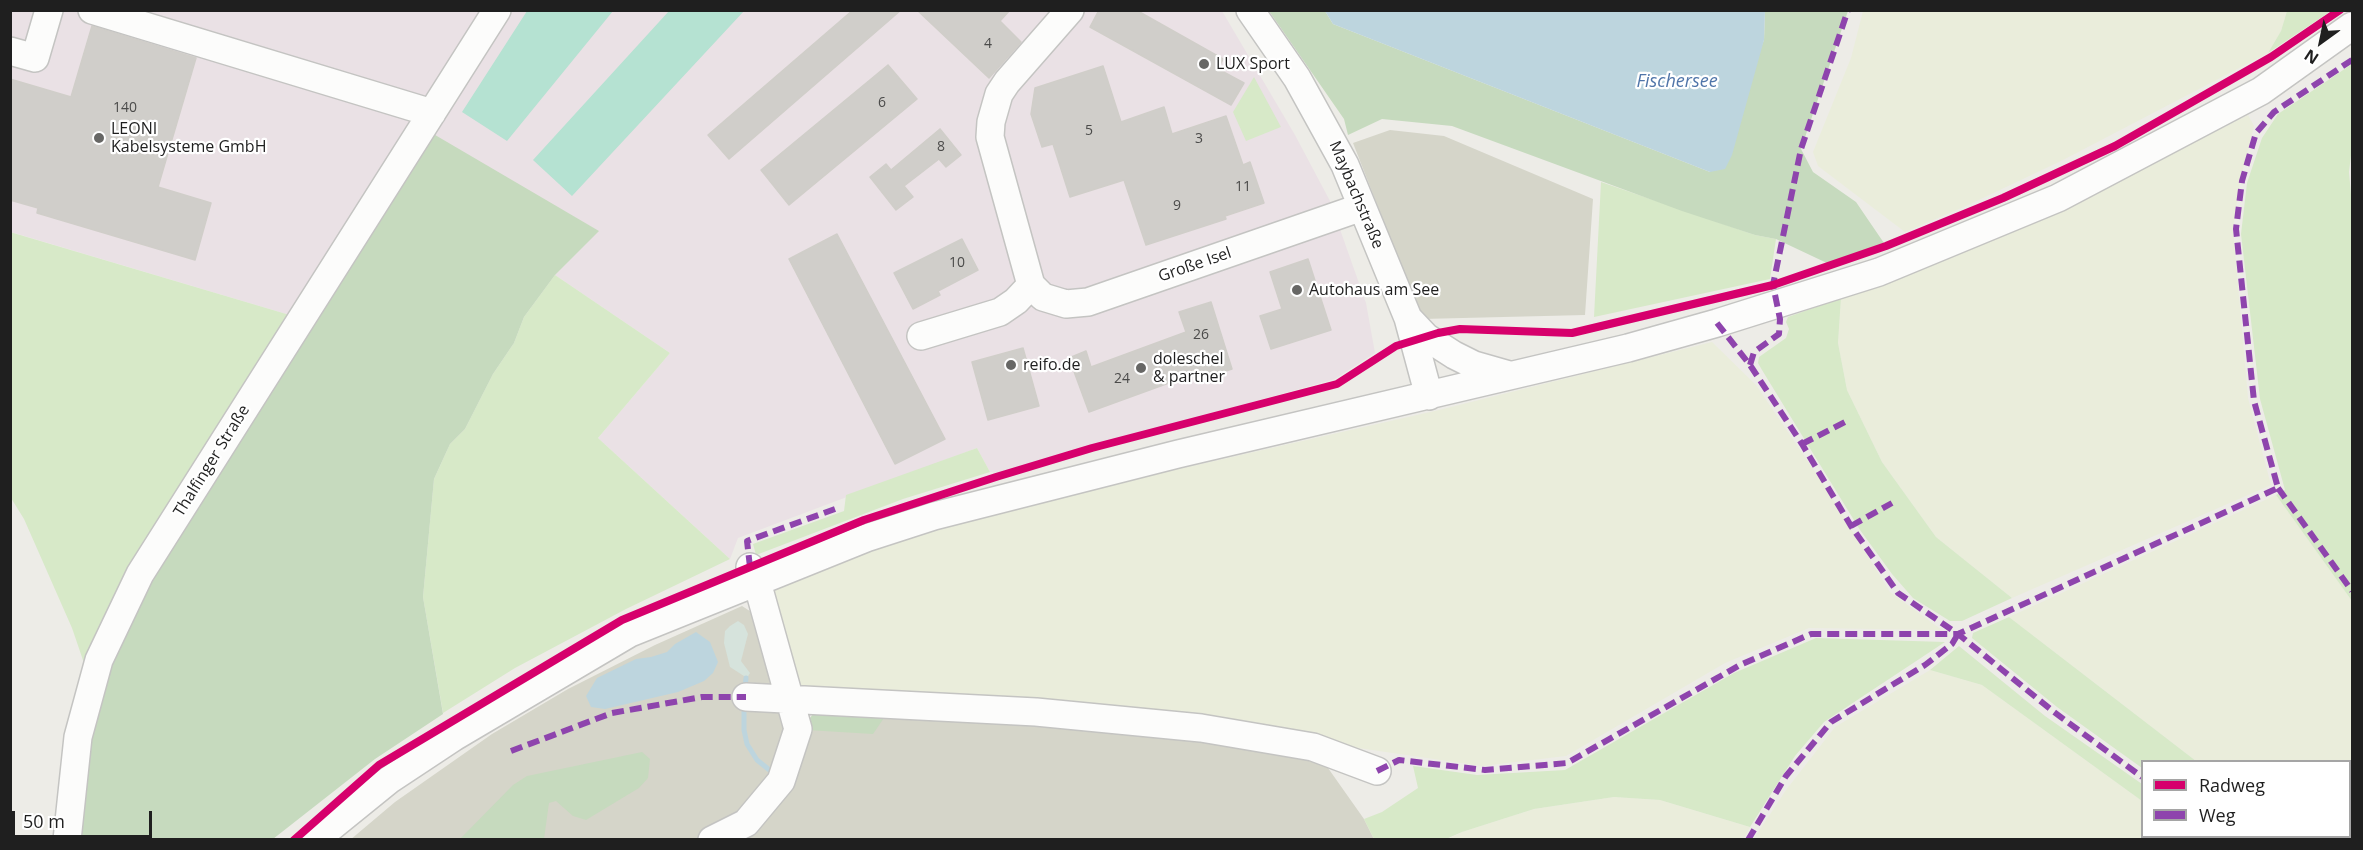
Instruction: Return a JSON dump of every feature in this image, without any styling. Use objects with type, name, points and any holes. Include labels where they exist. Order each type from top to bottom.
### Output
[{"type":"street","points":[[10,51],[35,58],[49,10]]},
{"type":"street","points":[[92,10],[277,68],[432,113]]},
{"type":"street","name":"Thalfinger Straße","points":[[67,840],[78,737],[99,660],[140,574],[497,10]]},
{"type":"street","points":[[921,336],[1000,312],[1016,301],[1031,285],[990,137],[991,122],[999,94],[1007,82],[1070,10]]},
{"type":"street","name":"Maybachstraße","points":[[1250,10],[1297,78],[1345,165],[1408,318],[1429,396]]},
{"type":"street","points":[[315,840],[389,780],[454,737],[630,633],[754,574],[934,516],[1178,454],[1513,376],[1717,323],[1878,272],[2058,198],[2261,91],[2352,26]]},
{"type":"street","name":"Große Isel","points":[[1031,285],[1043,297],[1050,300],[1066,303],[1088,302],[1362,207]]},
{"type":"street","points":[[1408,318],[1426,337],[1454,355],[1474,365],[1513,376]]},
{"type":"street","points":[[712,840],[746,823],[781,781],[798,729],[754,574]]},
{"type":"street","points":[[746,697],[1035,712],[1201,728],[1313,747],[1377,771]]},
{"type":"shaded area","points":[[10,11],[1222,11],[1295,135],[1330,201],[1366,303],[1375,353],[1335,379],[998,473],[990,472],[977,448],[738,538],[730,559],[598,438],[670,353],[555,275],[598,231],[562,210],[293,316],[11,232]]},
{"type":"shaded area","points":[[1390,130],[1444,136],[1593,199],[1585,315],[1422,319],[1353,143]]},
{"type":"shaded area","points":[[742,606],[759,617],[770,685],[778,710],[784,716],[789,728],[886,715],[1063,722],[1308,755],[1328,768],[1364,819],[1374,839],[350,840],[395,802],[492,734],[568,689],[655,645]]},
{"type":"shaded area","points":[[738,621],[744,625],[748,634],[741,661],[750,673],[747,678],[730,667],[724,643],[725,631]]},
{"type":"green space","points":[[527,11],[613,11],[507,141],[462,112]]},
{"type":"green space","points":[[669,11],[744,11],[572,196],[533,160]]},
{"type":"green space","points":[[1269,11],[1325,11],[1333,24],[1710,172],[1764,40],[1765,11],[1848,11],[1801,149],[1813,172],[1856,202],[1886,246],[1829,264],[1776,239],[1755,235],[1682,211],[1452,126],[1382,119],[1348,135],[1344,119]]},
{"type":"green space","points":[[1863,11],[2287,11],[2281,31],[2268,53],[2063,160],[1905,232],[1818,166],[1813,152],[1851,58]]},
{"type":"green space","points":[[2287,11],[2331,11],[2268,53],[2281,31]]},
{"type":"green space","points":[[2352,64],[2352,147],[2349,172],[2352,206],[2352,601],[2276,495],[2285,490],[2260,399],[2241,234],[2247,183],[2262,138],[2278,114]]},
{"type":"green space","points":[[1254,77],[1281,127],[1246,141],[1233,112]]},
{"type":"green space","points":[[2248,115],[2254,126],[2240,181],[2233,229],[2248,398],[2271,485],[2012,598],[1936,537],[1882,462],[1847,390],[1838,343],[1841,298],[2084,197]]},
{"type":"green space","points":[[430,132],[599,231],[555,275],[524,317],[514,343],[493,374],[465,429],[450,444],[434,479],[423,597],[443,714],[375,759],[273,839],[78,840],[81,790],[105,663],[149,577]]},
{"type":"green space","points":[[1601,182],[1755,235],[1776,239],[1770,279],[1594,317]]},
{"type":"green space","points":[[10,232],[293,316],[85,666],[72,628],[24,519],[11,498]]},
{"type":"green space","points":[[555,275],[670,353],[598,438],[730,559],[626,609],[515,668],[443,713],[423,597],[434,479],[450,444],[465,429],[493,374],[514,343],[524,317]]},
{"type":"green space","points":[[1841,298],[1838,343],[1847,390],[1882,462],[1936,537],[2012,598],[1962,621],[1950,621],[1913,598],[1892,574],[1860,530],[1758,363],[1759,357],[1786,338],[1789,329],[1786,322],[1788,317]]},
{"type":"green space","points":[[1712,342],[1756,385],[1824,485],[1890,592],[1942,630],[1809,628],[1725,663],[1566,756],[1482,766],[1097,710],[796,687],[773,590],[909,536],[1148,476],[1439,410]]},
{"type":"green space","points":[[977,448],[990,472],[903,499],[756,555],[753,544],[844,511],[846,495]]},
{"type":"green space","points":[[2276,495],[2352,601],[2352,839],[2294,838],[2351,838],[2351,760],[2195,760],[2009,617]]},
{"type":"green space","points":[[2009,617],[2195,760],[2141,760],[2141,767],[2057,707],[1972,638],[1973,633]]},
{"type":"green space","points":[[1816,638],[1945,642],[1824,722],[1795,756],[1750,827],[1660,800],[1614,797],[1534,809],[1446,839],[1374,839],[1364,819],[1382,812],[1418,788],[1413,766],[1477,775],[1565,770],[1734,673]]},
{"type":"green space","points":[[1959,646],[2045,716],[2141,783],[2141,800],[1982,685],[1930,670]]},
{"type":"green space","points":[[1930,670],[1982,685],[2141,800],[2141,838],[2191,839],[1753,840],[1786,790],[1835,727]]},
{"type":"green space","points":[[813,714],[886,715],[873,734],[807,730],[807,722]]},
{"type":"green space","points":[[642,752],[650,759],[648,778],[639,788],[586,820],[573,816],[556,801],[549,803],[544,839],[460,839],[513,785],[527,776]]},
{"type":"green space","points":[[1614,797],[1660,800],[1750,827],[1743,840],[1446,840],[1462,832],[1534,809]]},
{"type":"green space","points":[[2233,838],[2296,839],[2235,840]]},
{"type":"water","name":"Fischersee","points":[[1325,11],[1765,11],[1764,40],[1732,155],[1725,169],[1710,172],[1333,24]]},
{"type":"water","points":[[696,632],[710,642],[718,662],[713,673],[704,681],[678,692],[605,709],[591,707],[586,696],[597,678],[636,659],[667,652],[675,644]]},
{"type":"building","points":[[853,10],[901,10],[729,159],[708,135]]},
{"type":"building","points":[[917,10],[1010,10],[1000,21],[1021,42],[989,78]]},
{"type":"building","points":[[1099,10],[1136,10],[1223,59],[1218,69],[1244,83],[1231,105],[1090,27]]},
{"type":"building","name":"LEONI Kabelsysteme GmbH","points":[[92,26],[196,58],[158,187],[211,203],[195,260],[37,213],[38,208],[10,200],[10,79],[71,97]]},
{"type":"building","points":[[888,65],[917,99],[789,205],[761,170]]},
{"type":"building","points":[[1103,66],[1121,122],[1164,107],[1172,134],[1226,116],[1243,165],[1250,162],[1264,203],[1225,216],[1226,219],[1146,245],[1124,180],[1070,197],[1053,144],[1042,147],[1031,114],[1035,88]]},
{"type":"building","points":[[940,129],[961,155],[946,167],[939,159],[904,186],[913,197],[896,210],[870,177],[886,164],[891,170]]},
{"type":"building","points":[[837,234],[945,439],[895,464],[789,259]]},
{"type":"building","points":[[962,239],[978,270],[938,291],[940,295],[913,309],[894,273]]},
{"type":"building","name":"Autohaus am See","points":[[1308,259],[1331,330],[1271,349],[1260,316],[1282,309],[1270,272]]},
{"type":"building","points":[[1211,302],[1232,369],[1201,379],[1199,372],[1089,412],[1069,358],[1086,351],[1091,367],[1186,332],[1179,312]]},
{"type":"building","points":[[1023,348],[1039,406],[988,420],[972,362]]},
{"type":"waterway","points":[[745,689],[746,678]]},
{"type":"waterway","points":[[744,703],[744,730],[747,744],[757,760],[772,772]]},
{"type":"marked path","points":[[1750,365],[1754,352],[1779,334],[1780,319],[1773,285],[1801,149],[1848,10]]},
{"type":"marked path","points":[[1377,771],[1399,760],[1485,770],[1567,763],[1740,665],[1811,634],[1958,634],[2278,488],[2254,401],[2236,229],[2242,181],[2256,133],[2274,112],[2352,60]]},
{"type":"marked path","points":[[1717,323],[1750,365],[1802,444],[1851,526],[1898,593],[1958,634],[2054,712],[2141,776]]},
{"type":"marked path","points":[[1802,444],[1847,421]]},
{"type":"marked path","points":[[2278,488],[2352,591]]},
{"type":"marked path","points":[[1851,526],[1892,503]]},
{"type":"marked path","points":[[750,567],[747,541],[835,509]]},
{"type":"marked path","points":[[1748,840],[1786,776],[1831,722],[1925,665],[1952,644],[1958,634]]},
{"type":"marked path","points":[[511,751],[612,713],[702,697],[746,697]]},
{"type":"cycle path","points":[[294,840],[379,765],[622,620],[864,520],[1092,448],[1337,384],[1396,346],[1438,333],[1460,329],[1572,333],[1773,285],[1886,246],[2003,198],[2115,146],[2271,57],[2340,10]]},
{"type":"place","name":"LUX Sport","points":[[1204,64]]},
{"type":"place","name":"LEONI Kabelsysteme GmbH","points":[[99,138]]},
{"type":"place","name":"Autohaus am See","points":[[1297,290]]},
{"type":"place","name":"reifo.de","points":[[1011,365]]},
{"type":"place","name":"doleschel & partner","points":[[1141,368]]}]
